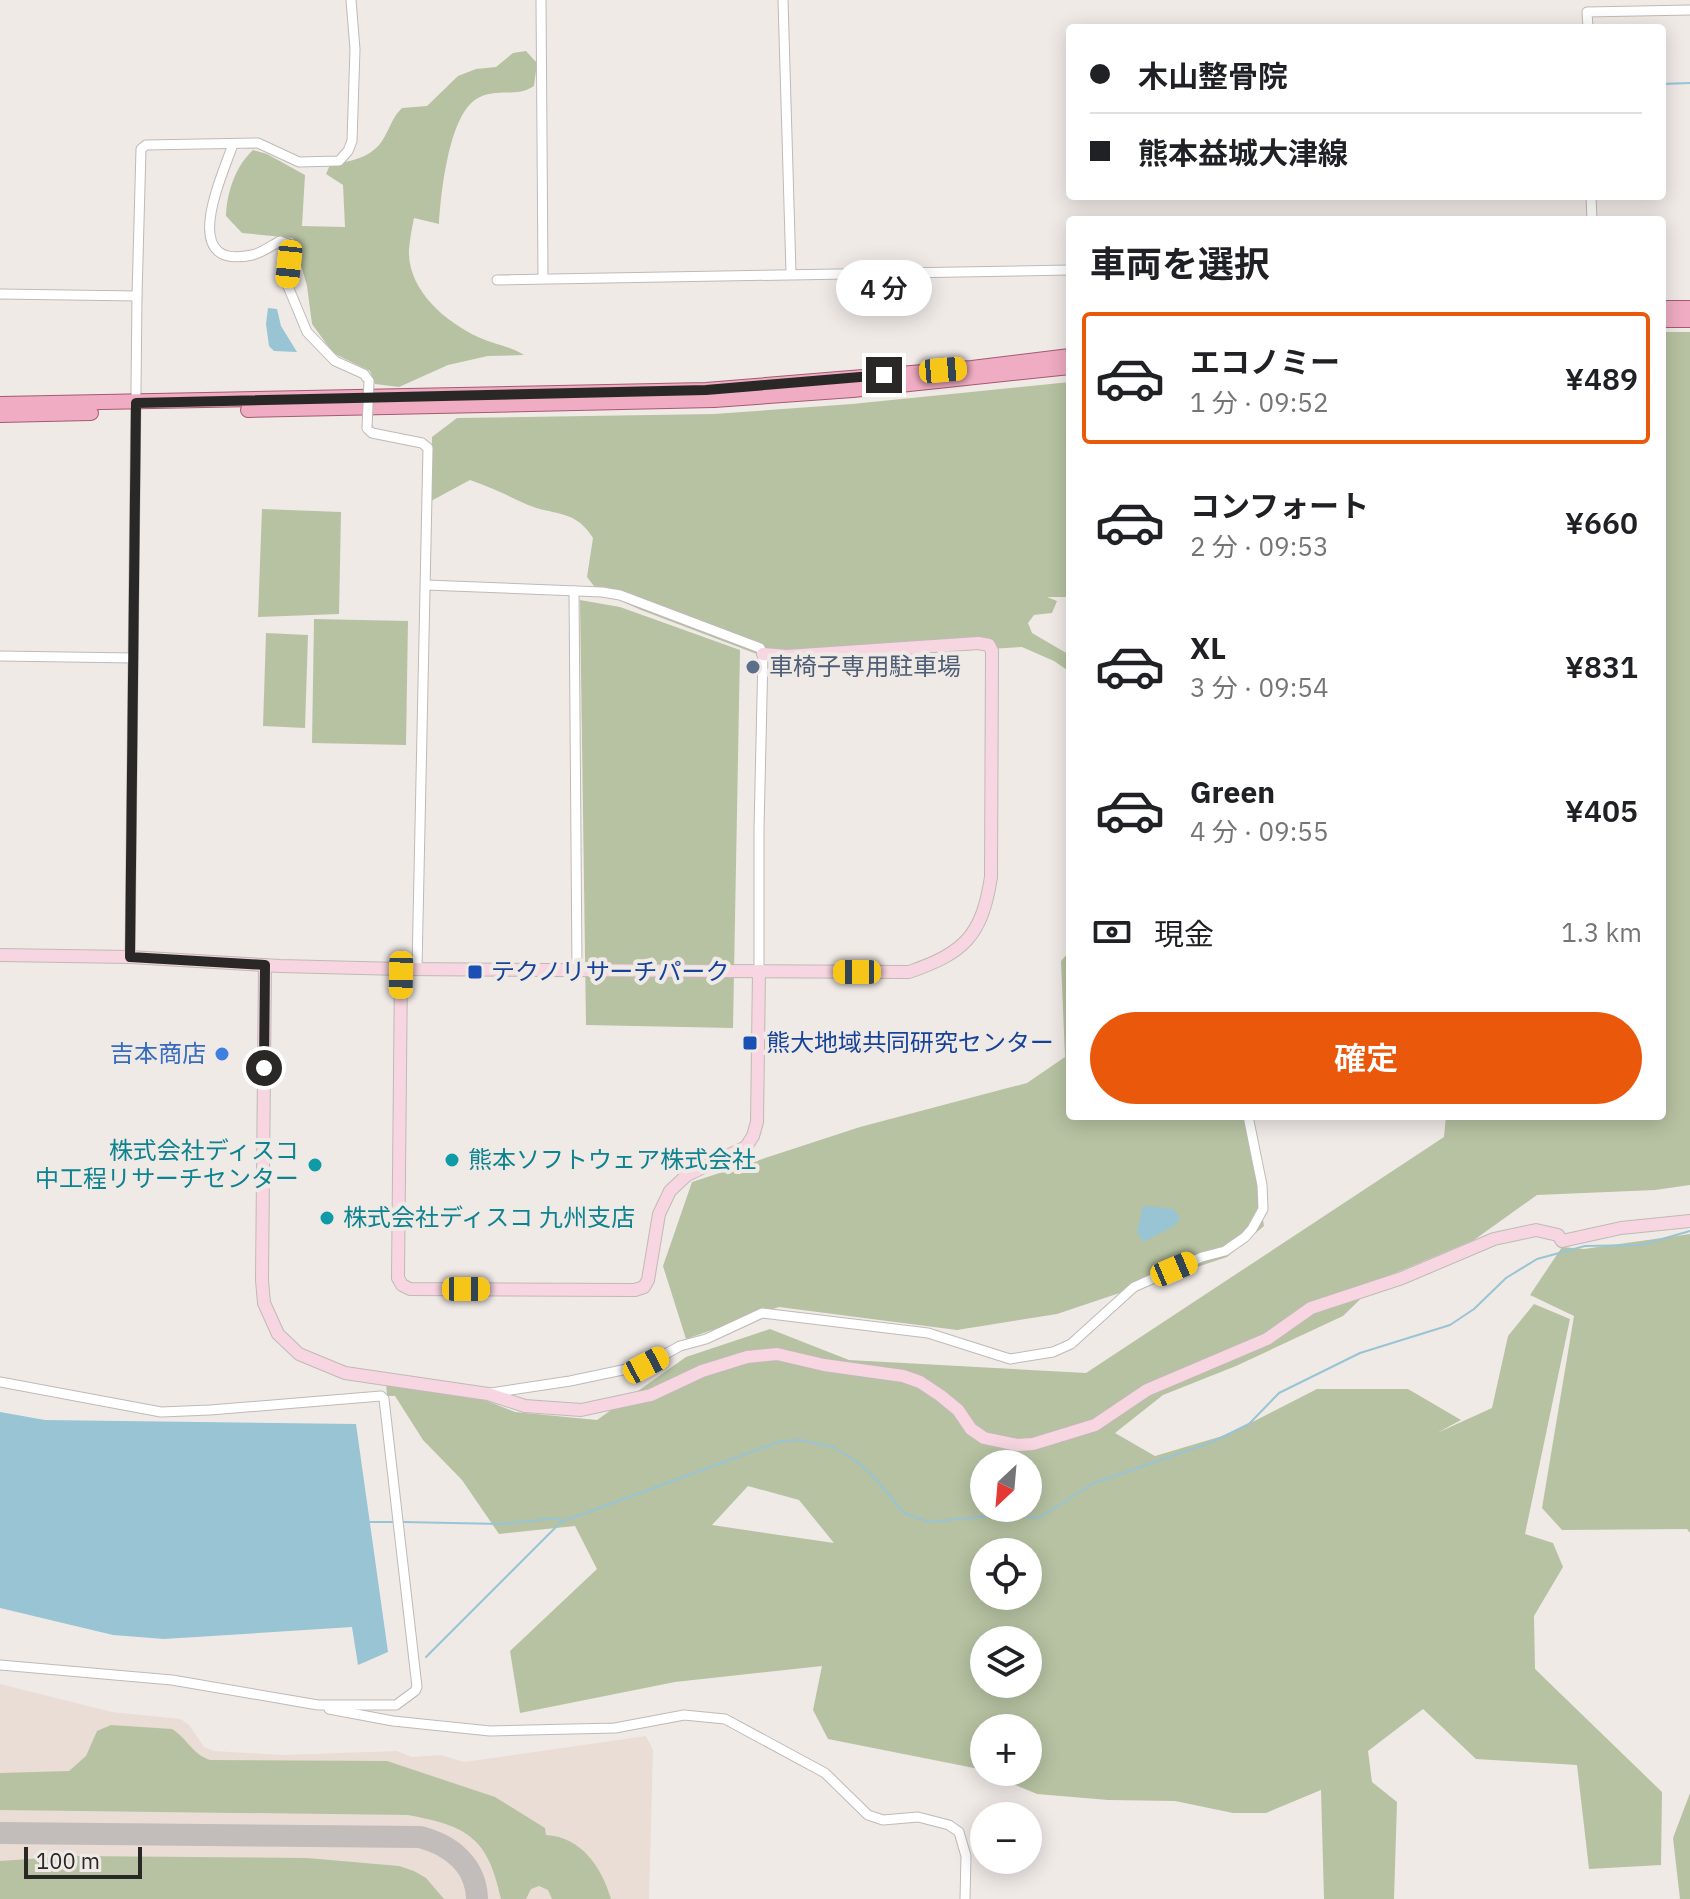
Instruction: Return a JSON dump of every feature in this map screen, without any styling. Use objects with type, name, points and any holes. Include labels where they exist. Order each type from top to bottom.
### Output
[{"type":"main road","points":[[1666,308],[1690,308]]},
{"type":"main road","points":[[1666,320],[1690,320]]},
{"type":"main road","points":[[0,415],[136,407],[706,390],[972,368],[1066,356]]},
{"type":"main road","points":[[0,404],[136,407],[714,400],[1066,367]]},
{"type":"street","points":[[130,957],[141,149],[146,145],[258,143],[299,162],[339,161],[352,141],[355,49],[351,0]]},
{"type":"street","points":[[541,0],[543,277]]},
{"type":"street","points":[[783,0],[791,273]]},
{"type":"street","points":[[1588,24],[1587,12],[1690,10]]},
{"type":"street","points":[[233,144],[212,207],[209,236],[216,250],[226,256],[254,255],[280,241],[291,245],[287,284],[307,332],[335,361],[364,374],[369,381],[367,428],[372,433],[422,443],[428,448],[417,968]]},
{"type":"street","points":[[497,280],[1066,270]]},
{"type":"street","points":[[0,294],[137,296]]},
{"type":"street","points":[[401,969],[398,1278],[402,1285],[410,1289],[635,1290],[644,1287],[648,1280],[659,1214],[670,1191],[687,1175],[746,1147],[757,1122],[763,654],[760,648],[620,595],[426,585]]},
{"type":"street","points":[[574,591],[577,969]]},
{"type":"street","points":[[0,955],[130,957],[401,969],[909,972],[943,960],[958,950],[979,921],[987,901],[992,865],[992,651],[989,645],[978,643],[787,656],[763,654]]},
{"type":"street","points":[[0,656],[133,658]]},
{"type":"street","points":[[265,965],[262,1280],[269,1318],[278,1334],[299,1354],[327,1368],[364,1377],[488,1394],[525,1406],[581,1410],[651,1395],[702,1371],[747,1357],[777,1354],[824,1365],[903,1376],[920,1382],[941,1396],[958,1410],[971,1429],[984,1438],[1017,1445],[1033,1444],[1095,1425],[1147,1390],[1267,1339],[1311,1308],[1402,1278],[1494,1239],[1536,1230],[1558,1235],[1562,1241],[1621,1228],[1690,1221]]},
{"type":"street","points":[[488,1394],[646,1365],[680,1346],[706,1339],[762,1313],[928,1333],[1010,1359],[1053,1352],[1071,1344],[1134,1287],[1202,1257],[1225,1251],[1252,1229],[1263,1209],[1262,1185],[1249,1120]]},
{"type":"street","points":[[0,1382],[161,1412],[381,1396],[384,1399],[415,1691],[396,1705],[318,1705],[172,1680],[0,1665]]},
{"type":"street","points":[[172,1680],[393,1721],[490,1731],[615,1728],[684,1715],[725,1719],[825,1773],[868,1815],[883,1820],[918,1817],[949,1825],[959,1832],[966,1856],[965,1899]]},
{"type":"shaded area","points":[[0,1684],[112,1712],[181,1719],[204,1747],[214,1751],[283,1755],[397,1751],[412,1757],[441,1755],[464,1762],[646,1736],[653,1750],[649,1899],[0,1899]]},
{"type":"green space","points":[[526,51],[537,63],[534,86],[521,92],[487,94],[469,105],[454,135],[449,154],[439,224],[414,218],[409,249],[414,277],[441,313],[478,337],[524,355],[488,356],[448,365],[399,387],[375,384],[370,371],[333,353],[312,324],[307,286],[293,238],[242,233],[226,216],[230,189],[237,172],[253,150],[267,154],[305,175],[302,226],[345,227],[343,185],[326,174],[330,165],[371,152],[382,141],[402,108],[427,106],[458,76],[476,69],[496,67],[513,53]]},
{"type":"green space","points":[[1666,332],[1690,332],[1690,1185],[1655,1190],[1537,1195],[1474,1240],[1381,1279],[1343,1316],[1236,1366],[1163,1395],[1115,1433],[1155,1456],[1229,1434],[1317,1389],[1408,1389],[1461,1420],[1437,1433],[1492,1408],[1508,1336],[1534,1304],[1570,1319],[1525,1534],[1553,1543],[1563,1567],[1534,1616],[1535,1669],[1662,1792],[1661,1865],[1589,1869],[1577,1765],[1476,1759],[1423,1709],[1368,1751],[1372,1782],[1397,1802],[1394,1899],[1324,1899],[1321,1790],[1266,1813],[1233,1813],[1175,1801],[1037,1794],[1018,1786],[1042,1786],[1042,1714],[970,1714],[970,1767],[828,1739],[813,1710],[822,1666],[675,1682],[520,1713],[510,1651],[597,1569],[575,1526],[499,1534],[462,1480],[423,1440],[395,1396],[387,1396],[386,1382],[477,1397],[515,1412],[597,1420],[686,1357],[770,1329],[849,1360],[1086,1373],[1444,1137],[1446,1120],[1666,1120]],"holes":[[[748,1486],[799,1500],[834,1543],[712,1525]]]},
{"type":"green space","points":[[1066,382],[1066,597],[1047,597],[1057,601],[1052,613],[1034,615],[1028,623],[1032,633],[1066,653],[1066,669],[1022,647],[778,662],[597,590],[587,577],[593,538],[572,518],[528,505],[470,480],[431,501],[432,437],[457,418],[714,414]]},
{"type":"green space","points":[[262,509],[341,512],[339,614],[258,617]]},
{"type":"green space","points":[[580,600],[620,607],[740,650],[733,1028],[586,1025]]},
{"type":"green space","points":[[314,619],[408,621],[406,745],[312,743]]},
{"type":"green space","points":[[266,633],[308,635],[305,728],[263,726]]},
{"type":"green space","points":[[1066,955],[1066,1120],[1246,1120],[1264,1226],[1227,1257],[1057,1314],[957,1330],[779,1307],[686,1339],[663,1266],[692,1182],[860,1127],[1027,1083],[1065,1057],[1061,961]]},
{"type":"green space","points":[[1690,1234],[1690,1533],[1687,1529],[1562,1530],[1542,1508],[1574,1316],[1530,1295],[1562,1247],[1584,1249]]},
{"type":"green space","points":[[111,1725],[172,1729],[210,1760],[387,1761],[495,1797],[545,1828],[546,1835],[570,1841],[580,1848],[596,1866],[611,1899],[552,1899],[548,1890],[539,1886],[531,1889],[526,1899],[501,1899],[489,1861],[472,1838],[446,1824],[408,1815],[0,1810],[0,1773],[69,1771],[86,1756],[97,1731]]},
{"type":"green space","points":[[1690,1793],[1690,1899],[1680,1899],[1673,1838]]},
{"type":"green space","points":[[73,1856],[307,1858],[399,1866],[426,1878],[444,1899],[0,1899],[0,1861]]},
{"type":"water","points":[[268,308],[277,309],[281,326],[297,352],[274,351],[269,346],[266,324]]},
{"type":"water","points":[[1143,1206],[1174,1209],[1180,1219],[1174,1226],[1143,1242],[1137,1232]]},
{"type":"water","points":[[0,1412],[45,1420],[356,1424],[388,1652],[358,1665],[352,1627],[164,1639],[113,1635],[0,1608]]},
{"type":"waterway","points":[[1666,84],[1690,83]]},
{"type":"waterway","points":[[426,1657],[561,1522],[782,1441],[800,1440],[833,1447],[872,1475],[904,1513],[929,1522],[1009,1514],[1039,1518],[1094,1483],[1212,1442],[1249,1424],[1279,1393],[1360,1353],[1450,1325],[1474,1309],[1506,1278],[1537,1259],[1585,1246],[1641,1245],[1690,1231]]},
{"type":"waterway","points":[[403,1522],[501,1524],[559,1518],[562,1522]]},
{"type":"waterway","points":[[367,1522],[393,1522]]},
{"type":"taxiway","points":[[0,1833],[420,1837],[442,1845],[460,1858],[472,1876],[477,1899]]},
{"type":"place","name":"車椅子専用駐車場","points":[[753,667]]},
{"type":"place","name":"テクノリサーチパーク","points":[[475,972]]},
{"type":"place","name":"熊大地域共同研究センター","points":[[750,1043]]},
{"type":"place","name":"吉本商店","points":[[222,1054]]},
{"type":"place","name":"熊本ソフトウェア株式会社","points":[[452,1160]]},
{"type":"place","name":"株式会社ディスコ 中工程リサーチセンター","points":[[315,1165]]},
{"type":"place","name":"株式会社ディスコ 九州支店","points":[[327,1218]]},
{"type":"route","points":[[264,1068],[265,965],[130,957],[136,403],[378,395],[706,390],[884,375]]}]
